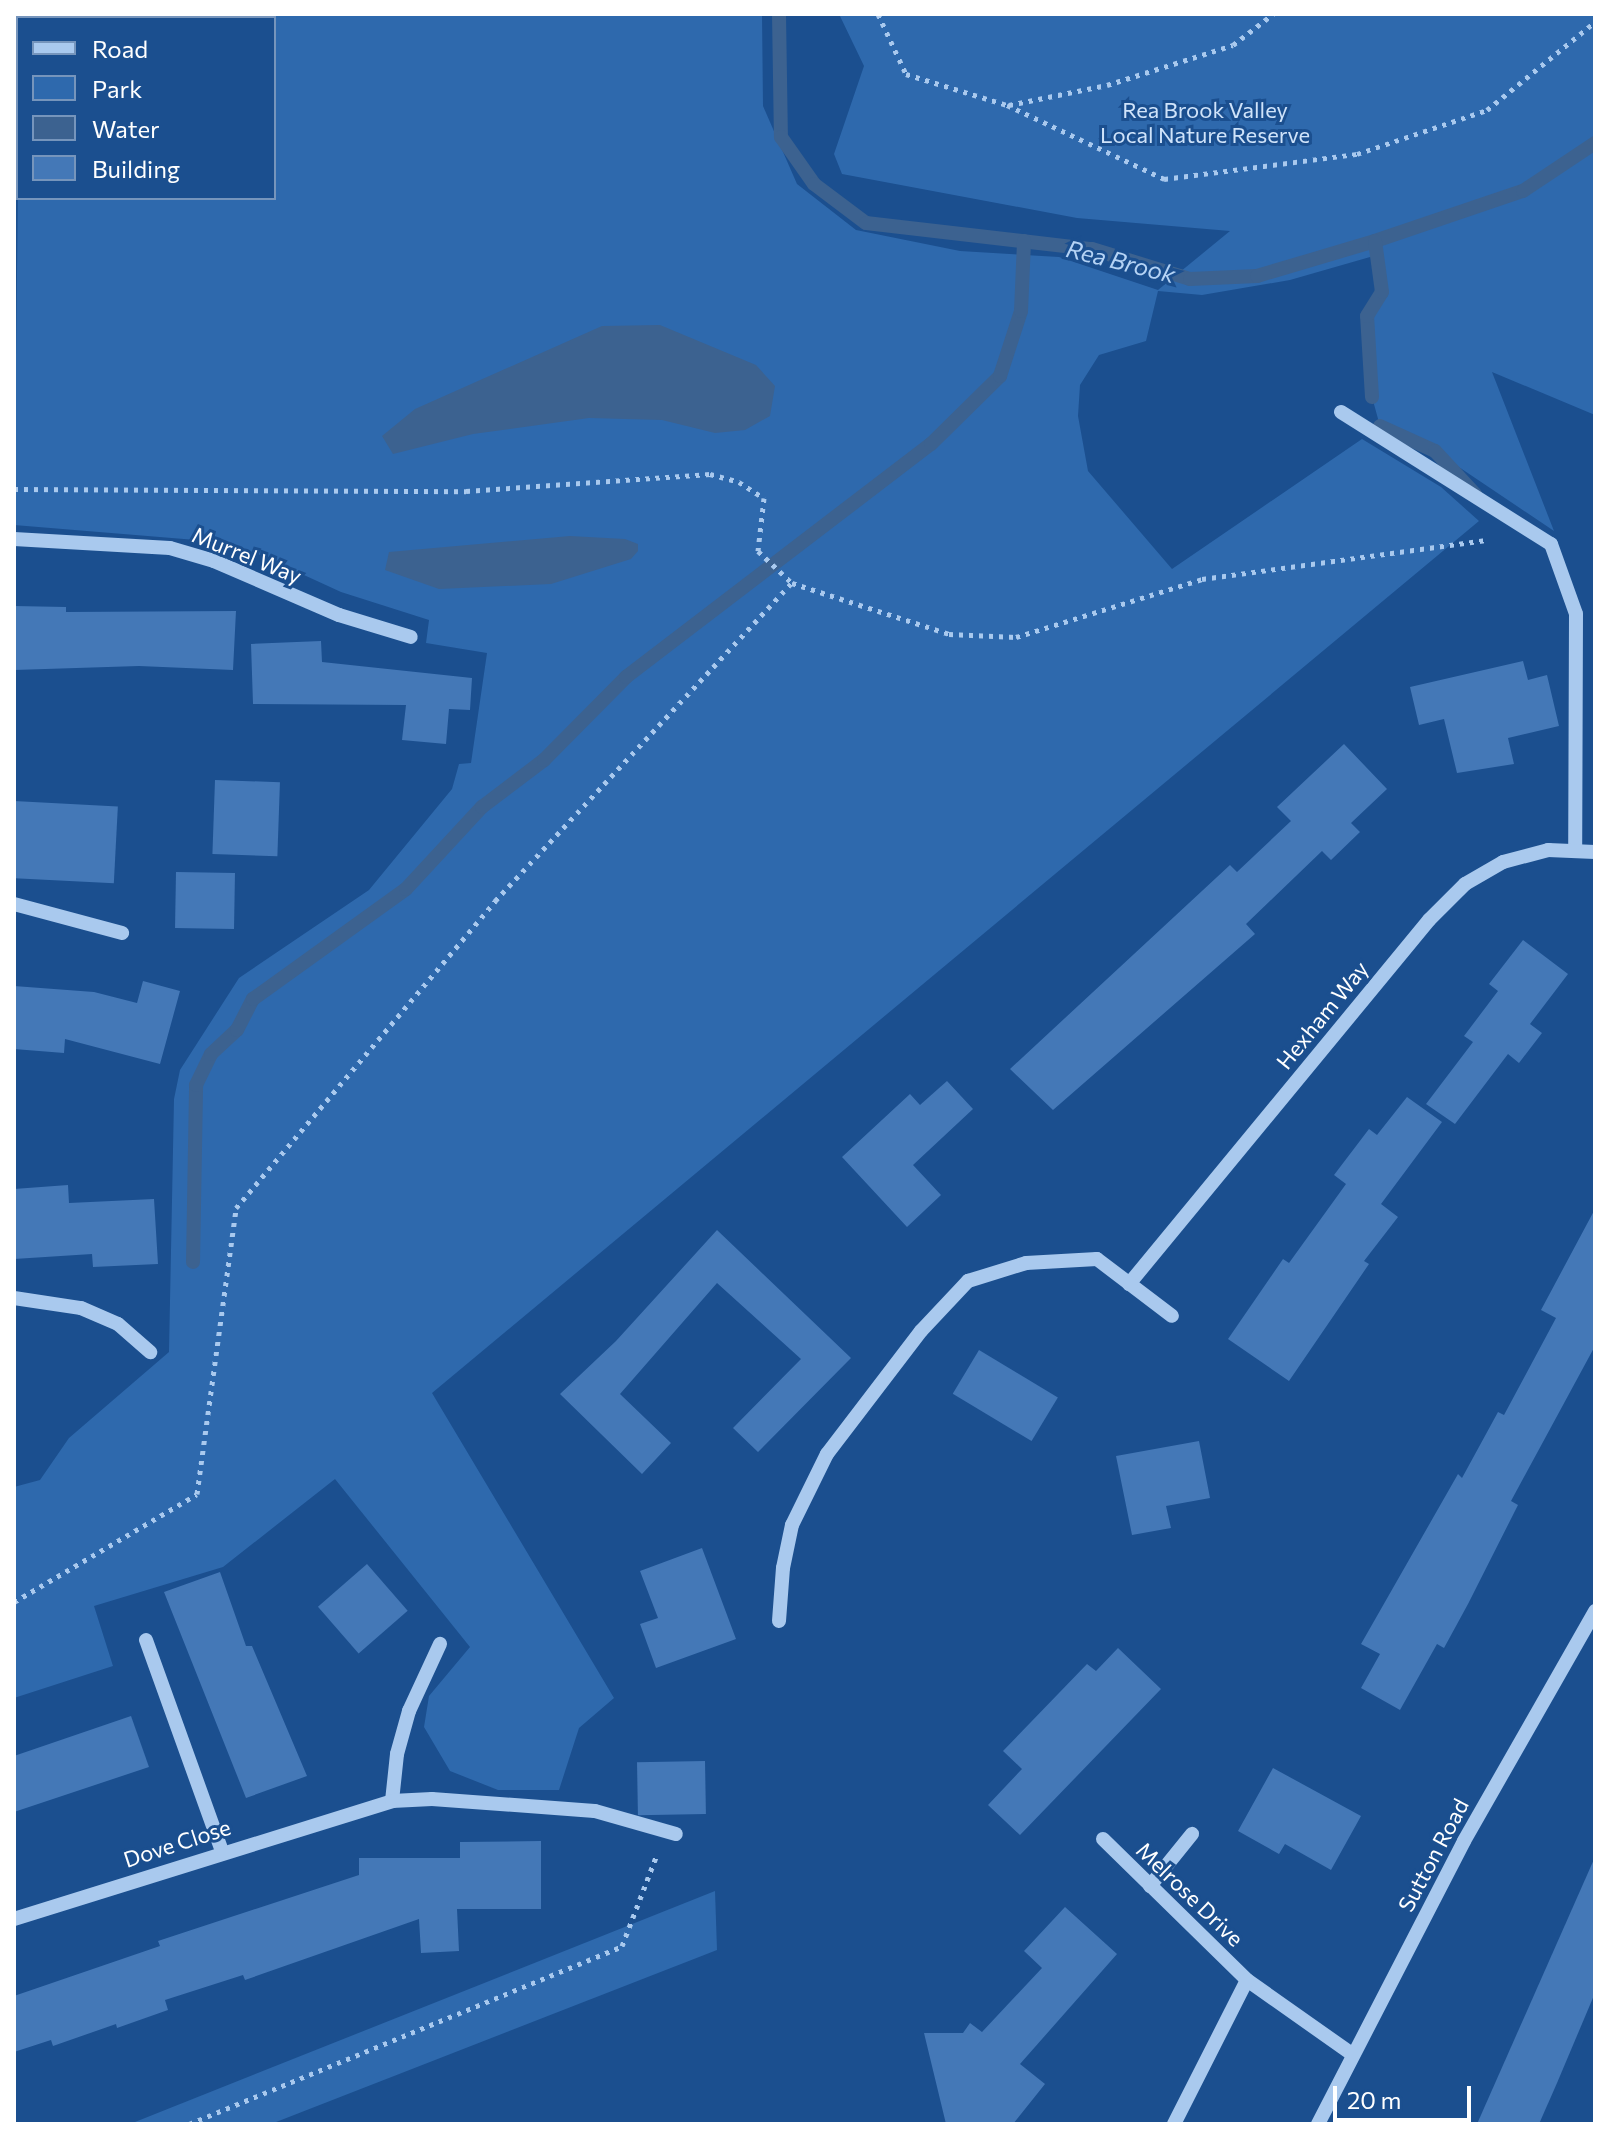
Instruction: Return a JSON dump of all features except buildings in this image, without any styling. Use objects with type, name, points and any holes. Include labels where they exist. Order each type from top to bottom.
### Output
[{"type":"street","points":[[1341,412],[1551,544],[1576,614],[1575,851]]},
{"type":"street","name":"Murrel Way","points":[[14,539],[170,548],[214,561],[339,615],[411,637]]},
{"type":"street","name":"Hexham Way","points":[[1129,1284],[1429,920],[1465,884],[1503,862],[1548,850],[1595,852]]},
{"type":"street","points":[[14,904],[122,933]]},
{"type":"street","points":[[779,1621],[786,1553],[811,1484],[856,1414],[952,1294],[968,1281],[1026,1263],[1097,1259],[1172,1316]]},
{"type":"street","points":[[14,1298],[81,1308],[118,1324],[150,1352]]},
{"type":"street","name":"Sutton Road","points":[[1318,2124],[1464,1841],[1595,1611]]},
{"type":"street","points":[[146,1640],[222,1851]]},
{"type":"street","points":[[392,1801],[397,1754],[409,1711],[440,1644]]},
{"type":"street","name":"Dove Close","points":[[14,1919],[222,1851],[392,1801],[432,1799],[595,1811],[671,1832]]},
{"type":"street","points":[[1150,1886],[1192,1834]]},
{"type":"street","name":"Melrose Drive","points":[[1103,1839],[1247,1980],[1352,2054]]},
{"type":"street","name":"Melrose Drive","points":[[1174,2124],[1247,1980]]},
{"type":"path","points":[[878,14],[906,74],[1007,105],[1164,179],[1357,154],[1487,110],[1595,22]]},
{"type":"path","points":[[1007,105],[1107,85],[1233,45],[1273,14]]},
{"type":"path","points":[[14,489],[466,491],[710,474],[739,482],[764,498],[758,551],[789,581],[949,634],[1016,637],[1202,579],[1466,539],[1495,541]]},
{"type":"path","points":[[14,1602],[197,1494],[236,1208],[495,901],[789,581]]},
{"type":"path","points":[[189,2124],[622,1946],[671,1832]]},
{"type":"green space","name":"Rea Brook Valley Local Nature Reserve","points":[[762,14],[763,106],[797,184],[856,230],[960,251],[1059,257],[1158,290],[1230,231],[1077,218],[842,174],[834,154],[864,66],[839,14],[1595,14],[1595,415],[1492,372],[1554,531],[1435,451],[1380,426],[1372,397],[1367,316],[1382,292],[1377,255],[1290,280],[1202,295],[1158,291],[1146,341],[1099,355],[1080,385],[1078,416],[1088,471],[1172,569],[1362,439],[1441,487],[1479,521],[432,1393],[614,1698],[579,1728],[559,1790],[498,1790],[450,1771],[424,1727],[429,1696],[470,1647],[335,1479],[223,1567],[94,1606],[113,1666],[14,1698],[14,1487],[40,1480],[69,1438],[169,1352],[174,1099],[180,1070],[239,978],[369,890],[452,789],[459,764],[471,763],[487,653],[426,643],[429,620],[341,592],[256,553],[196,540],[14,525],[18,200],[276,200],[276,16],[46,16]]},
{"type":"green space","points":[[715,1891],[717,1950],[271,2124],[130,2124]]},
{"type":"water","points":[[660,325],[756,365],[775,386],[770,416],[745,430],[715,433],[662,420],[589,418],[473,434],[393,454],[382,436],[415,409],[602,326]]},
{"type":"water","points":[[570,536],[625,539],[638,544],[638,551],[631,559],[551,584],[439,589],[385,570],[389,552]]},
{"type":"waterway","name":"Rea Brook","points":[[779,14],[781,137],[814,184],[866,223],[1092,249],[1190,279],[1257,276],[1375,241],[1523,191],[1595,143]]},
{"type":"waterway","name":"Rea Brook","points":[[14,175],[16,168]]},
{"type":"waterway","points":[[193,1262],[196,1085],[211,1054],[237,1030],[253,999],[406,889],[482,807],[544,760],[626,677],[931,444],[1000,376],[1021,311],[1024,241]]},
{"type":"waterway","points":[[1372,397],[1367,316],[1382,292],[1375,241]]},
{"type":"waterway","points":[[1380,426],[1435,451],[1475,494]]}]
